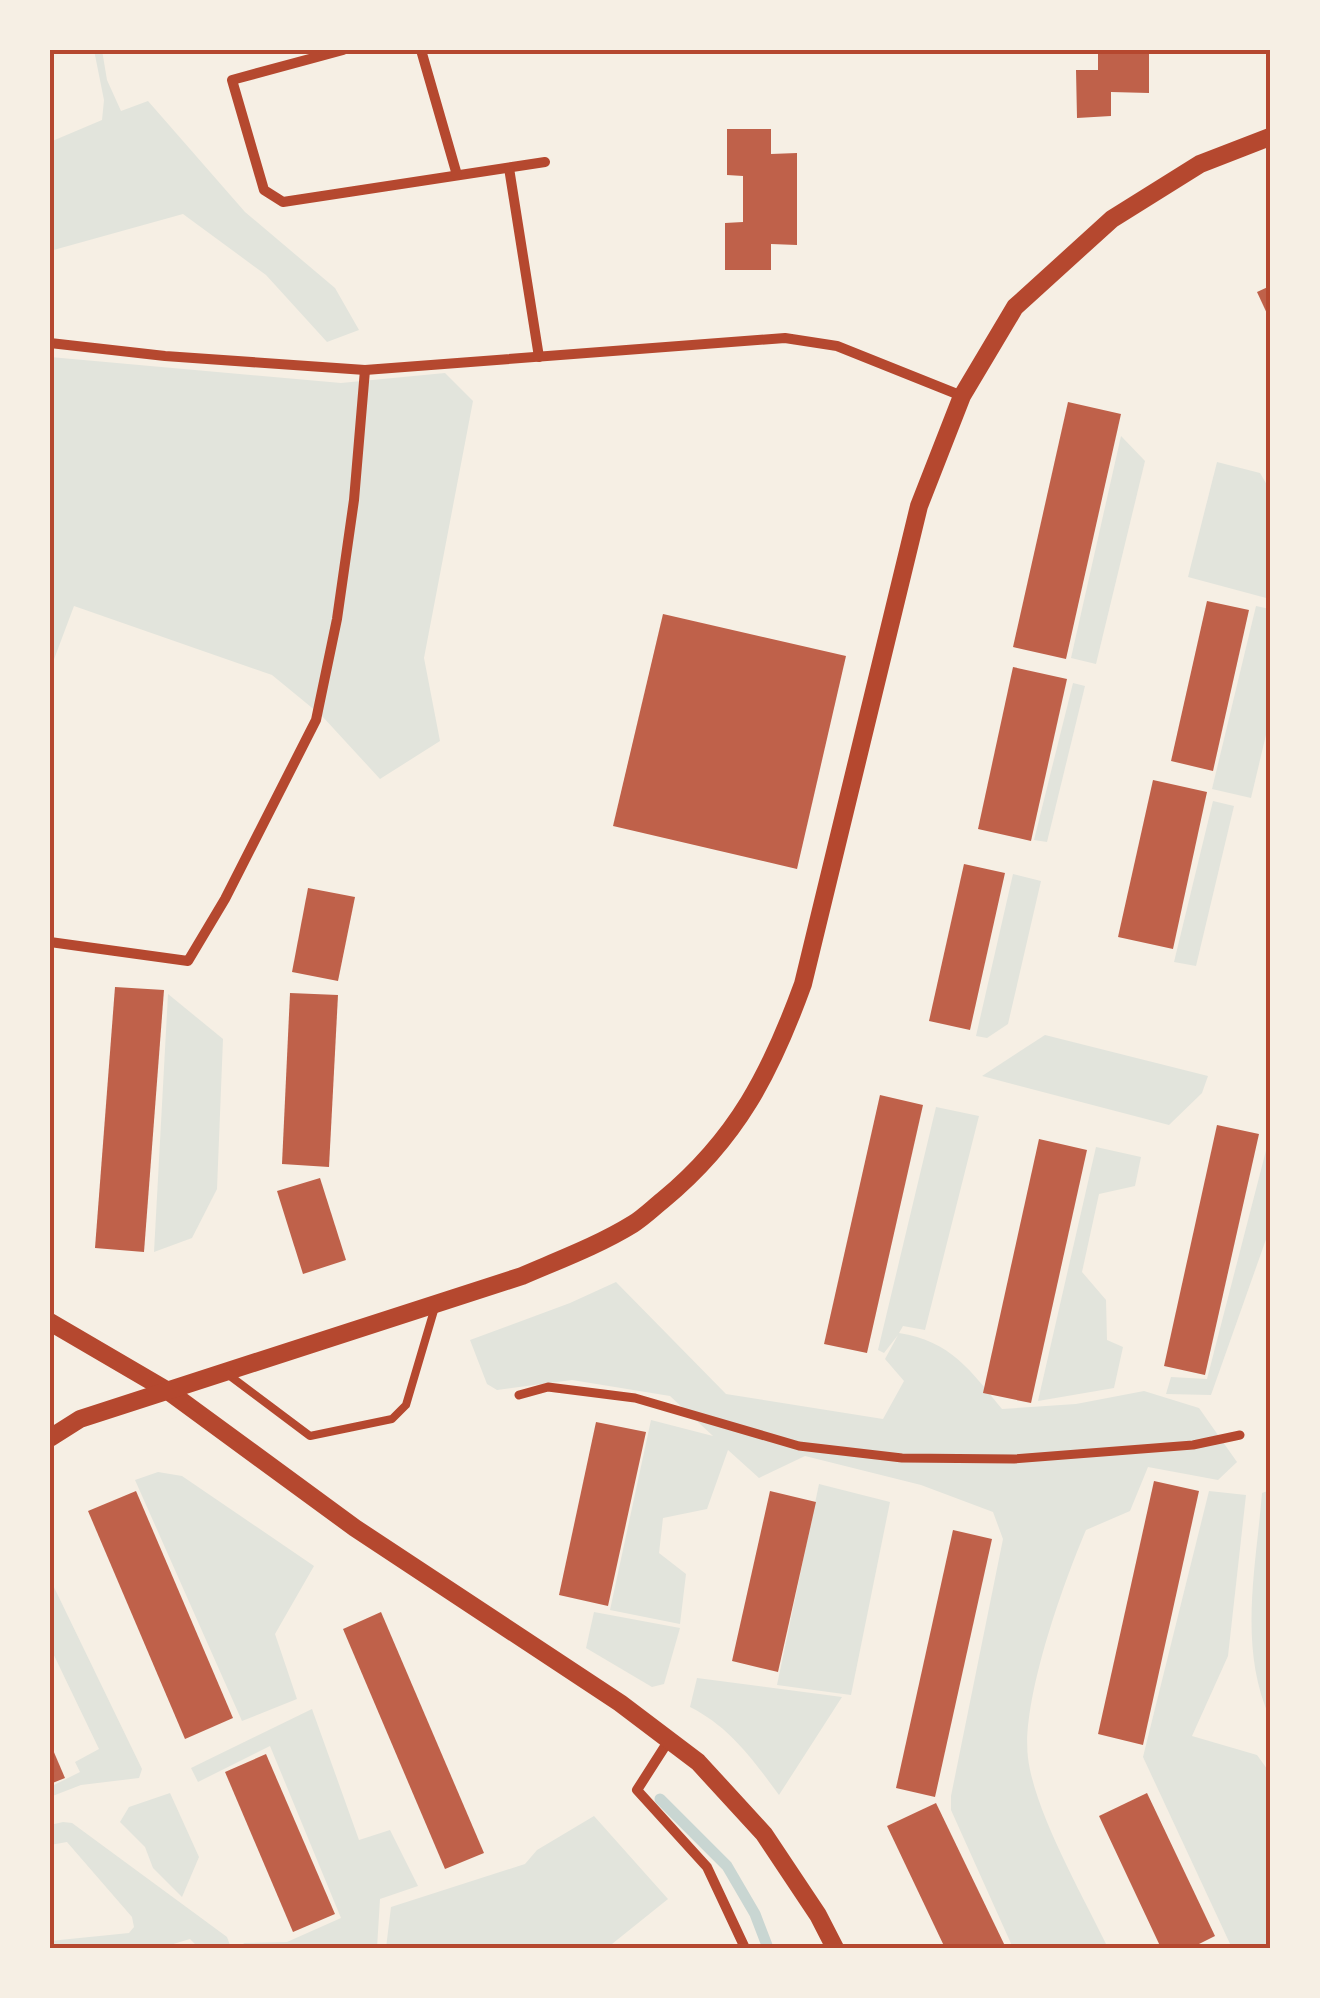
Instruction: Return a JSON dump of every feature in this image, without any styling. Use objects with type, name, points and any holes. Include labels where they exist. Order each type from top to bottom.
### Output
[{"type":"street","points":[[343,50],[232,80],[264,190],[283,202],[546,162]]},
{"type":"street","points":[[421,50],[457,176]]},
{"type":"street","points":[[50,1438],[80,1419],[522,1276],[635,1223],[684,1182],[728,1136],[761,1083],[786,1032],[802,984],[918,506],[962,396],[1015,307],[1112,219],[1200,164],[1270,137]]},
{"type":"street","points":[[509,168],[539,357]]},
{"type":"street","points":[[50,342],[165,356],[365,370],[784,338],[837,346],[962,396]]},
{"type":"street","points":[[50,942],[188,961],[225,898],[316,720],[337,619],[354,500],[365,370]]},
{"type":"street","points":[[50,1322],[168,1391],[355,1528],[620,1703],[698,1762],[764,1834],[818,1915],[835,1948]]},
{"type":"street","points":[[519,1395],[548,1387],[635,1398],[799,1446],[902,1458],[1014,1460],[1193,1446],[1240,1434]]},
{"type":"street","points":[[668,1740],[637,1790],[707,1867],[744,1948]]},
{"type":"lane","points":[[225,1372],[310,1436],[392,1419],[406,1405],[436,1303]]},
{"type":"shaded area","points":[[94,50],[102,50],[107,80],[121,111],[148,101],[245,212],[335,288],[359,330],[327,342],[266,275],[183,214],[50,251],[50,142],[102,120],[104,100]]},
{"type":"shaded area","points":[[50,357],[341,383],[445,373],[473,401],[424,658],[440,741],[380,779],[322,716],[272,675],[74,606],[50,670]]},
{"type":"shaded area","points":[[1121,436],[1145,461],[1096,664],[1071,658]]},
{"type":"shaded area","points":[[1217,462],[1260,473],[1270,490],[1270,599],[1188,577]]},
{"type":"shaded area","points":[[1256,606],[1270,609],[1270,718],[1251,798],[1212,789]]},
{"type":"shaded area","points":[[1073,683],[1085,686],[1047,842],[1034,840]]},
{"type":"shaded area","points":[[1213,801],[1234,806],[1196,966],[1174,962]]},
{"type":"shaded area","points":[[1013,874],[1041,881],[1008,1024],[987,1038],[976,1036]]},
{"type":"shaded area","points":[[168,994],[223,1039],[217,1189],[192,1238],[154,1252]]},
{"type":"shaded area","points":[[1045,1035],[1208,1076],[1202,1093],[1169,1125],[982,1076]]},
{"type":"shaded area","points":[[936,1107],[979,1116],[925,1330],[903,1326],[899,1333],[946,1351],[969,1370],[1002,1409],[1076,1404],[1144,1391],[1199,1408],[1237,1462],[1218,1480],[1148,1467],[1130,1511],[1086,1530],[1037,1675],[1028,1734],[1032,1780],[1061,1854],[1108,1948],[1013,1948],[951,1810],[1003,1539],[993,1512],[921,1485],[805,1456],[759,1478],[728,1450],[707,1509],[663,1518],[659,1553],[686,1574],[680,1624],[610,1610],[651,1420],[713,1436],[670,1396],[572,1380],[497,1390],[487,1384],[470,1340],[616,1282],[726,1394],[883,1419],[904,1381],[885,1359],[898,1335],[884,1353],[878,1350]]},
{"type":"shaded area","points":[[1270,1135],[1270,1228],[1211,1395],[1166,1394],[1171,1377],[1207,1379]]},
{"type":"shaded area","points":[[1096,1147],[1141,1157],[1135,1186],[1099,1194],[1082,1272],[1106,1300],[1107,1340],[1123,1347],[1114,1388],[1038,1401]]},
{"type":"shaded area","points":[[158,1472],[182,1476],[314,1566],[275,1634],[297,1699],[242,1721],[135,1480]]},
{"type":"shaded area","points":[[819,1484],[890,1502],[851,1695],[777,1685]]},
{"type":"shaded area","points":[[1270,1490],[1270,1718],[1254,1663],[1252,1607],[1262,1493]]},
{"type":"shaded area","points":[[1209,1491],[1246,1495],[1228,1656],[1192,1736],[1257,1755],[1270,1773],[1270,1948],[1232,1948],[1143,1757]]},
{"type":"shaded area","points":[[50,1579],[142,1769],[139,1778],[81,1785],[50,1797],[50,1787],[80,1772],[75,1762],[99,1749],[50,1647]]},
{"type":"shaded area","points":[[594,1612],[680,1628],[664,1684],[652,1687],[586,1648]]},
{"type":"shaded area","points":[[697,1678],[842,1697],[779,1795],[729,1734],[690,1707]]},
{"type":"shaded area","points":[[312,1709],[359,1840],[390,1830],[418,1886],[380,1899],[377,1948],[250,1948],[243,1943],[287,1942],[341,1918],[270,1746],[198,1782],[191,1768]]},
{"type":"shaded area","points":[[170,1793],[199,1857],[182,1897],[153,1868],[145,1847],[120,1822],[129,1807]]},
{"type":"shaded area","points":[[594,1816],[668,1899],[607,1948],[386,1948],[391,1907],[525,1864],[537,1850]]},
{"type":"shaded area","points":[[72,1823],[227,1937],[231,1948],[199,1948],[190,1939],[160,1948],[50,1948],[50,1941],[129,1933],[134,1927],[132,1917],[67,1842],[50,1845],[50,1825]]},
{"type":"building","points":[[1098,50],[1149,50],[1149,93],[1111,92],[1111,116],[1077,118],[1076,70],[1098,70]]},
{"type":"building","points":[[727,129],[771,129],[771,154],[797,153],[797,245],[771,244],[771,270],[725,270],[725,223],[743,222],[743,176],[727,175]]},
{"type":"building","points":[[1270,286],[1270,320],[1257,292]]},
{"type":"building","points":[[1068,402],[1121,414],[1066,659],[1013,647]]},
{"type":"building","points":[[1207,601],[1249,610],[1213,771],[1171,761]]},
{"type":"building","points":[[663,614],[846,656],[797,869],[613,826]]},
{"type":"building","points":[[1013,667],[1067,679],[1031,841],[978,829]]},
{"type":"building","points":[[1153,780],[1207,792],[1173,949],[1118,937]]},
{"type":"building","points":[[964,864],[1005,873],[970,1030],[929,1021]]},
{"type":"building","points":[[308,888],[355,897],[338,981],[292,972]]},
{"type":"building","points":[[115,987],[164,990],[144,1252],[95,1248]]},
{"type":"building","points":[[290,993],[338,995],[329,1167],[282,1164]]},
{"type":"building","points":[[880,1095],[923,1105],[867,1353],[824,1344]]},
{"type":"building","points":[[1217,1125],[1259,1134],[1205,1375],[1164,1366]]},
{"type":"building","points":[[1039,1139],[1087,1150],[1031,1403],[983,1393]]},
{"type":"building","points":[[320,1178],[346,1260],[303,1274],[277,1191]]},
{"type":"building","points":[[596,1422],[646,1432],[608,1606],[559,1595]]},
{"type":"building","points":[[1154,1481],[1199,1491],[1143,1745],[1098,1734]]},
{"type":"building","points":[[136,1491],[233,1718],[185,1739],[88,1511]]},
{"type":"building","points":[[770,1491],[816,1502],[778,1672],[732,1661]]},
{"type":"building","points":[[953,1530],[992,1539],[935,1797],[896,1788]]},
{"type":"building","points":[[381,1612],[484,1853],[445,1869],[343,1629]]},
{"type":"building","points":[[50,1743],[65,1778],[50,1784]]},
{"type":"building","points":[[266,1754],[335,1914],[293,1932],[225,1772]]},
{"type":"building","points":[[1147,1793],[1215,1936],[1191,1948],[1161,1948],[1099,1816]]},
{"type":"building","points":[[936,1803],[1006,1948],[945,1948],[887,1826]]},
{"type":"waterway","points":[[660,1799],[727,1866],[755,1914],[768,1948]]}]
